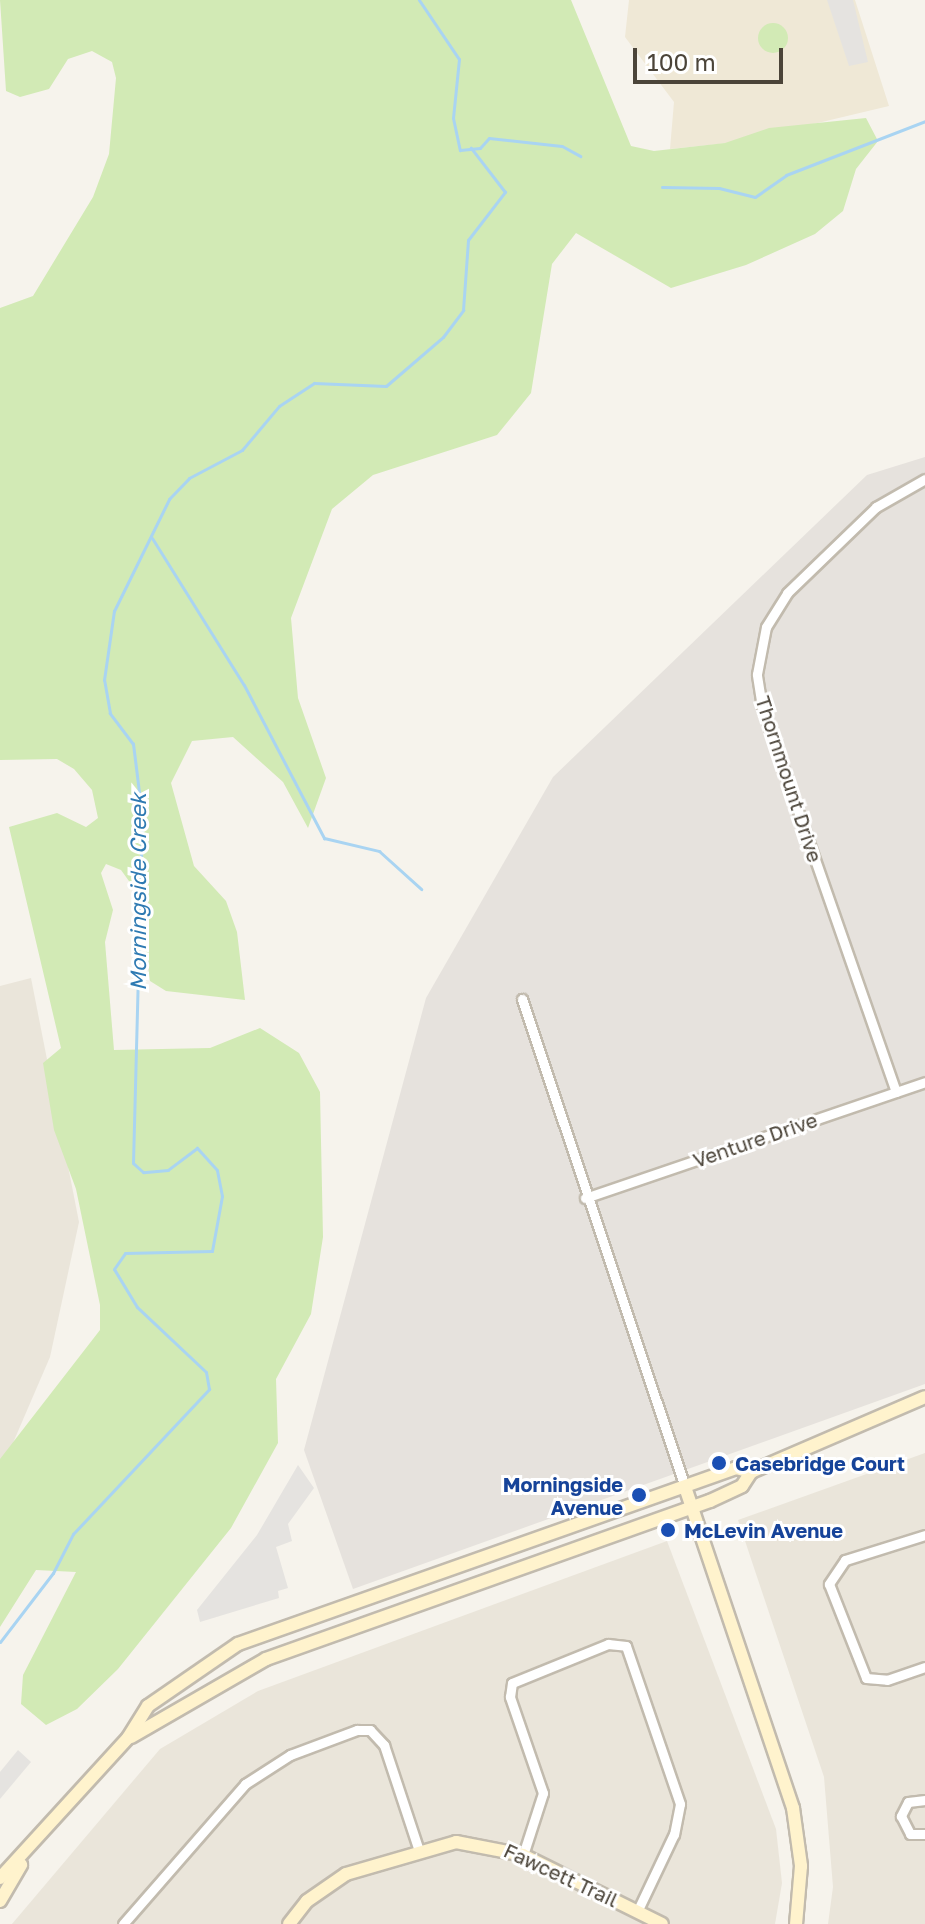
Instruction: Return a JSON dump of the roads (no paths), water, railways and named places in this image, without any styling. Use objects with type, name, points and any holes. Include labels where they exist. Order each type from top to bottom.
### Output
[{"type":"main road","points":[[128,1738],[266,1659],[692,1507],[742,1486],[751,1472],[925,1397]]},
{"type":"main road","points":[[0,1878],[27,1855],[128,1738],[148,1706],[238,1644],[736,1468],[751,1472]]},
{"type":"main road","points":[[685,1487],[793,1808],[801,1866],[796,1924]]},
{"type":"main road","name":"Fawcett Trail","points":[[293,1922],[330,1883],[418,1848],[488,1843],[523,1855],[662,1924]]},
{"type":"main road","points":[[0,1901],[27,1855]]},
{"type":"street","name":"Thornmount Drive","points":[[896,1092],[762,707],[757,674],[766,627],[787,593],[876,507],[925,479]]},
{"type":"street","points":[[522,999],[585,1198],[685,1487]]},
{"type":"street","name":"Venture Drive","points":[[585,1198],[925,1082]]},
{"type":"street","points":[[925,1535],[845,1560],[829,1584],[866,1678],[887,1680],[925,1667]]},
{"type":"street","points":[[523,1855],[543,1793],[510,1697],[512,1683],[608,1644],[626,1646],[680,1804],[637,1912]]},
{"type":"street","points":[[123,1924],[245,1784],[290,1755],[357,1730],[370,1730],[384,1745],[418,1848]]},
{"type":"street","points":[[925,1800],[908,1802],[901,1816],[910,1834],[925,1834]]},
{"type":"waterway","name":"Morningside Creek","points":[[419,0],[459,59],[453,118],[460,150],[480,148],[489,138],[562,146],[580,156]]},
{"type":"waterway","points":[[662,187],[719,188],[755,197],[786,175],[925,121]]},
{"type":"waterway","name":"Morningside Creek","points":[[0,1642],[53,1573],[73,1534],[209,1389],[206,1372],[137,1307],[114,1269],[125,1253],[212,1251],[222,1196],[217,1170],[197,1148],[168,1170],[143,1172],[133,1163],[142,816],[133,744],[110,713],[104,680],[114,611],[169,499],[189,478],[242,450],[279,406],[314,383],[386,386],[443,337],[463,310],[468,240],[505,192],[471,148]]},
{"type":"waterway","points":[[152,538],[244,685],[324,838],[379,851],[421,889]]},
{"type":"place","name":"Casebridge Court","points":[[719,1463]]},
{"type":"place","name":"Morningside Avenue","points":[[639,1495]]},
{"type":"place","name":"McLevin Avenue","points":[[668,1530]]}]
